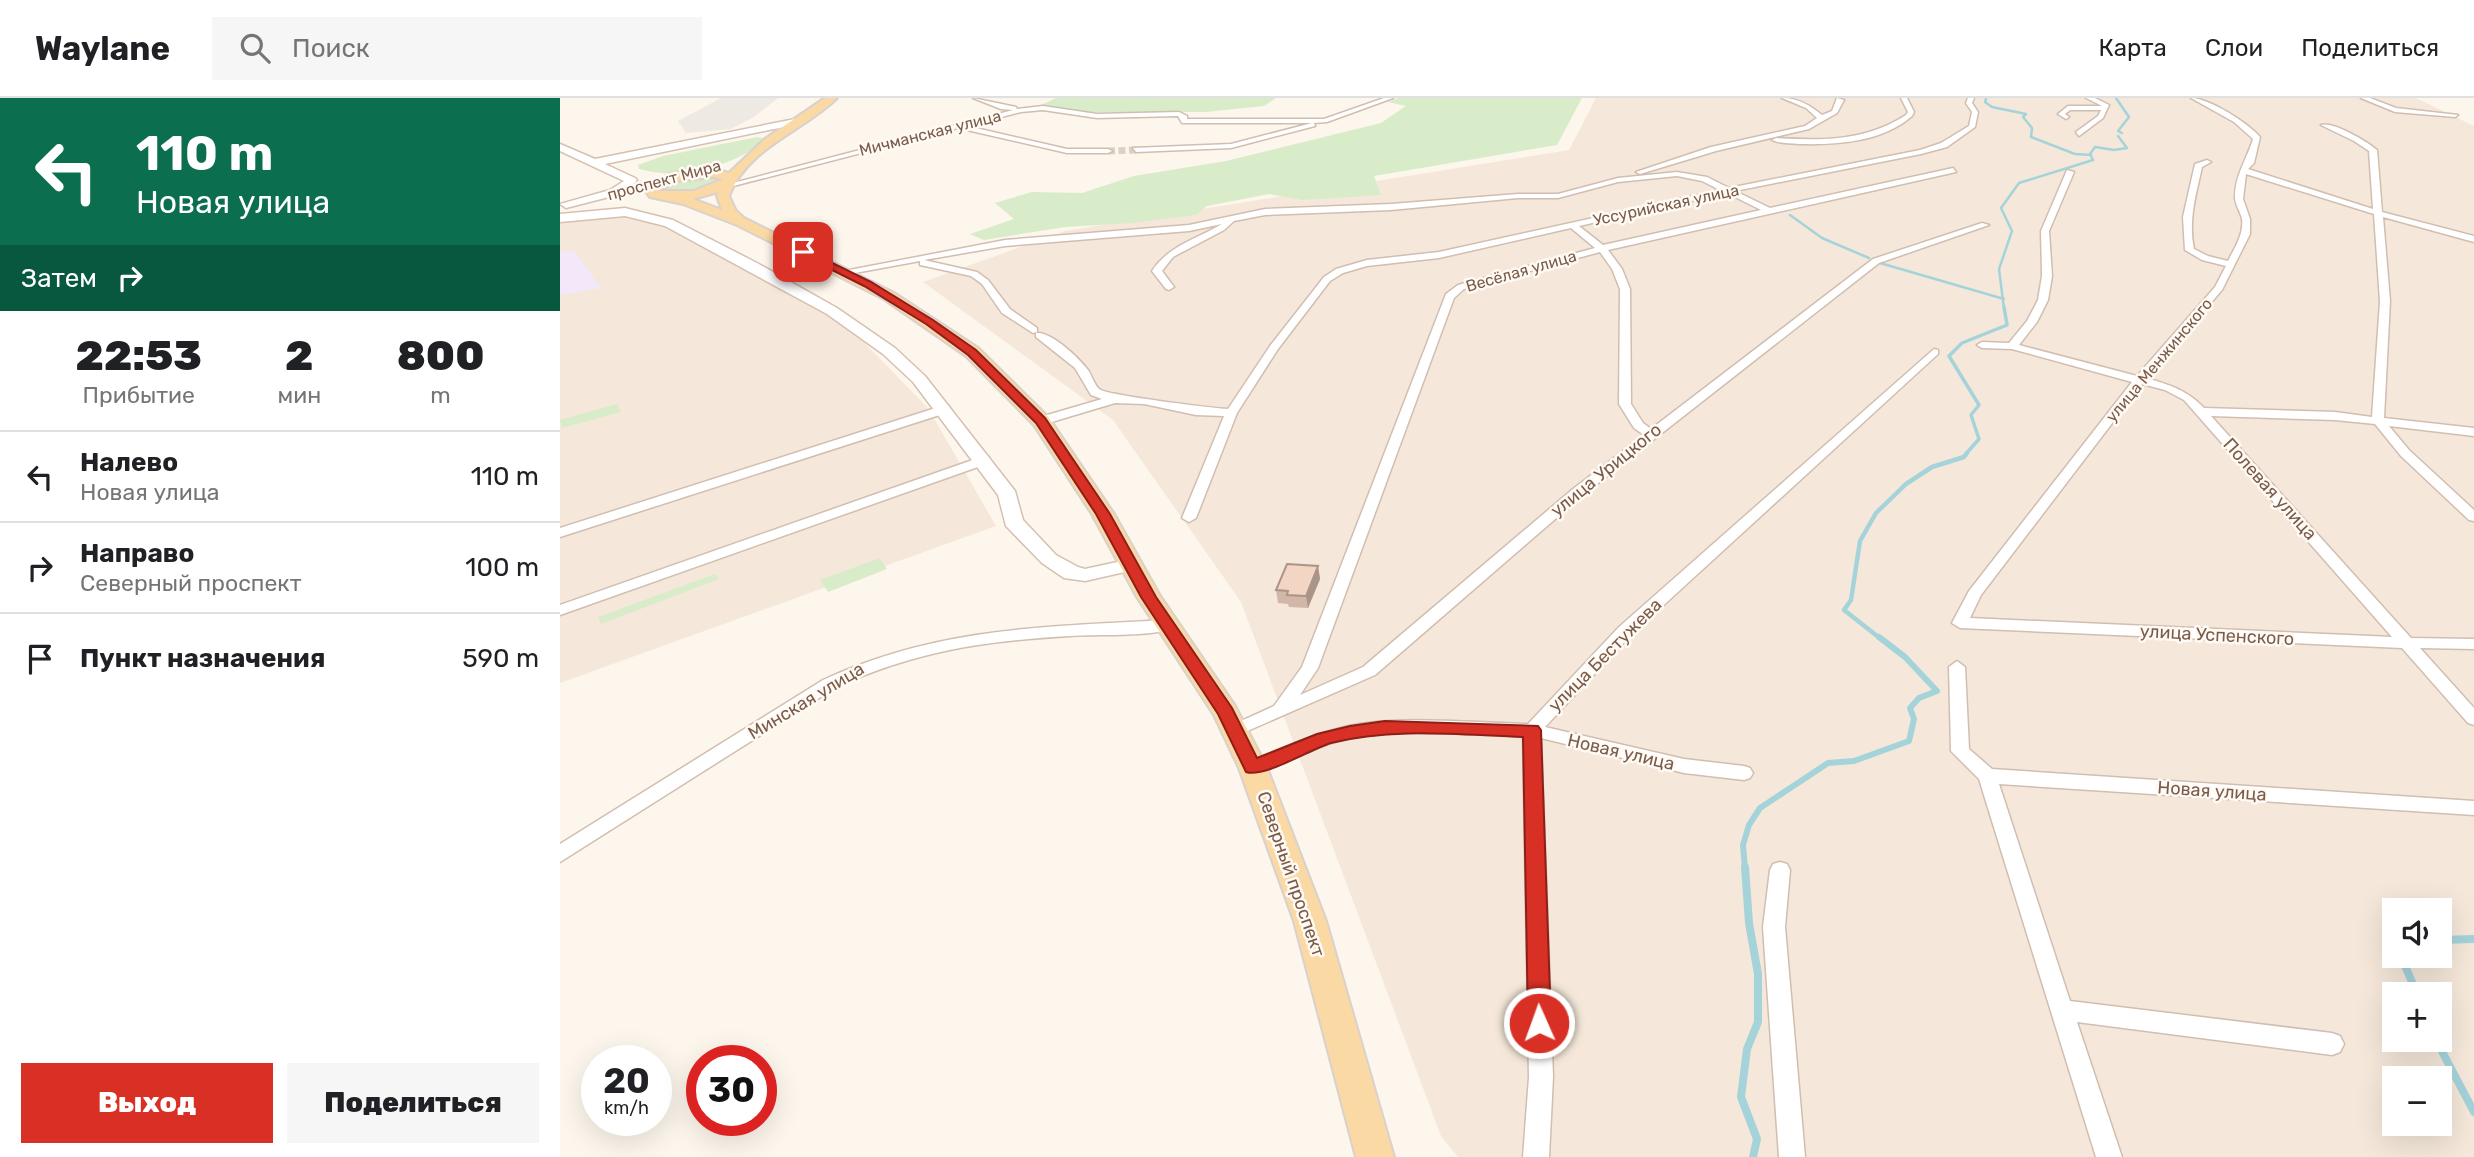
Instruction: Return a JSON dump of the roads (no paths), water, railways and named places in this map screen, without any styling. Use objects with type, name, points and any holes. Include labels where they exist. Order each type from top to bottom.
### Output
[{"type":"main road","points":[[741,222],[724,204],[723,196],[728,183],[729,177],[715,174],[677,178],[654,186],[652,192],[659,195],[685,195],[712,190],[728,183],[737,170],[765,146],[832,98]]},
{"type":"main road","name":"проспект Мира","points":[[677,178],[739,159],[765,146]]},
{"type":"main road","name":"Северный проспект","points":[[659,195],[687,201],[741,222],[844,272],[909,309],[972,352],[1041,421],[1096,504],[1167,625],[1236,730],[1253,768],[1310,921],[1375,1157]]},
{"type":"street","points":[[976,98],[1009,108],[1034,100]]},
{"type":"street","name":"Мичманская улица","points":[[728,183],[1021,110],[1043,108],[1097,117],[1180,114],[1185,117],[1182,121],[1325,121],[1390,98]]},
{"type":"street","points":[[1785,98],[1808,107],[1821,118]]},
{"type":"street","points":[[844,272],[1005,243],[1189,228],[1278,210],[1391,207],[1518,196],[1558,196],[1714,149],[1807,128],[1835,112],[1840,98]]},
{"type":"street","points":[[1763,139],[1811,142],[1844,140],[1875,134],[1909,116],[1911,112],[1904,98]]},
{"type":"street","name":"Уссурийская улица","points":[[1231,413],[1274,348],[1327,279],[1349,267],[1366,262],[1421,259],[1944,145],[1972,127],[1975,113],[1969,103],[1971,98]]},
{"type":"street","points":[[2079,134],[2101,117],[2106,105],[2090,98]]},
{"type":"street","name":"улица Менжинского","points":[[1960,623],[1974,594],[2139,380],[2218,288],[2246,234],[2246,219],[2239,199],[2243,170],[2254,154],[2256,136],[2244,125],[2213,111],[2194,98]]},
{"type":"street","points":[[2364,98],[2395,110],[2455,115]]},
{"type":"street","points":[[2066,117],[2061,114],[2068,108],[2104,108]]},
{"type":"street","points":[[596,162],[800,121]]},
{"type":"street","points":[[1136,150],[1231,146],[1325,121]]},
{"type":"street","points":[[955,125],[1066,151],[1108,151]]},
{"type":"street","points":[[2325,125],[2357,139],[2373,150],[2385,301],[2378,420],[2405,453],[2472,514]]},
{"type":"street","points":[[729,136],[782,134]]},
{"type":"street","points":[[560,148],[631,180],[630,184],[603,196]]},
{"type":"street","points":[[2207,162],[2199,166],[2186,211],[2190,250],[2205,258],[2231,264]]},
{"type":"street","name":"Весёлая улица","points":[[1279,712],[1310,668],[1450,296],[1461,287],[1604,248],[1953,170]]},
{"type":"street","points":[[2243,170],[2378,213],[2474,239]]},
{"type":"street","points":[[1982,345],[2012,346],[2032,322],[2043,300],[2047,276],[2045,231],[2070,172]]},
{"type":"street","points":[[1618,180],[1685,174],[1704,179],[1769,211]]},
{"type":"street","points":[[626,177],[677,178]]},
{"type":"street","name":"проспект Мира","points":[[560,206],[677,178]]},
{"type":"street","points":[[560,206],[623,195],[659,195]]},
{"type":"street","points":[[560,218],[625,212],[645,215],[676,226],[795,290],[871,338],[919,379],[945,409],[1008,495],[1013,522],[1049,559],[1072,573],[1085,575],[1130,565]]},
{"type":"street","points":[[1169,287],[1157,271],[1160,263],[1172,253],[1211,235],[1238,216]]},
{"type":"street","points":[[1573,225],[1604,248],[1614,260],[1625,289],[1625,404],[1638,425],[1650,434]]},
{"type":"street","name":"улица Урицкого","points":[[1236,730],[1369,671],[1578,492],[1876,261],[1985,225]]},
{"type":"street","points":[[896,264],[925,263],[974,274],[985,282],[1006,311],[1074,359],[1085,372],[1095,393],[1114,399],[1144,400],[1196,411],[1231,413],[1189,518]]},
{"type":"street","name":"Полевая улица","points":[[2012,346],[2169,388],[2188,398],[2474,719]]},
{"type":"street","name":"улица Бестужева","points":[[1532,730],[1625,631],[1934,352]]},
{"type":"street","points":[[1041,421],[1114,399]]},
{"type":"street","points":[[560,533],[945,409]]},
{"type":"street","points":[[2201,412],[2335,415],[2474,432]]},
{"type":"street","points":[[560,610],[984,460]]},
{"type":"street","name":"улица Успенского","points":[[1960,623],[2474,644]]},
{"type":"street","name":"Минская улица","points":[[560,854],[829,684],[874,662],[967,640],[1167,625]]},
{"type":"street","points":[[1957,667],[1960,751],[1987,776],[2109,1157]]},
{"type":"street","name":"Новая улица","points":[[1253,768],[1317,741],[1362,730],[1385,728],[1532,730],[1684,766],[1744,773]]},
{"type":"street","points":[[1532,730],[1541,1077],[1536,1157]]},
{"type":"street","name":"Новая улица","points":[[1987,776],[2474,808]]},
{"type":"street","points":[[1780,870],[1774,927],[1792,1157]]},
{"type":"street","points":[[2062,1010],[2332,1044]]},
{"type":"waterway","points":[[2116,98],[2129,117],[2118,131],[2122,133]]},
{"type":"waterway","points":[[1986,99],[1985,102],[1992,107],[2026,114],[2023,117],[2032,128],[2031,137],[2075,154],[2090,155]]},
{"type":"waterway","points":[[2090,155],[2095,147],[2114,150],[2127,148],[2118,136]]},
{"type":"waterway","points":[[2003,299],[1999,269],[2012,231],[2001,208],[2019,183],[2093,160],[2090,155]]},
{"type":"waterway","points":[[1790,215],[1822,238],[1869,258]]},
{"type":"waterway","points":[[1880,263],[2003,299]]},
{"type":"waterway","points":[[2003,299],[2004,309]]},
{"type":"waterway","points":[[1965,455],[1979,439],[1971,415],[1979,405],[1949,356],[1962,343],[2007,325],[2004,307]]},
{"type":"waterway","points":[[1881,639],[1844,610],[1851,600],[1860,541],[1876,513],[1906,484],[1932,467],[1964,457],[1967,453]]},
{"type":"waterway","points":[[1745,869],[1743,845],[1749,825],[1760,808],[1828,763],[1854,761],[1909,741],[1914,719],[1910,708],[1919,698],[1937,691],[1905,657],[1879,637]]},
{"type":"waterway","points":[[1745,867],[1749,923],[1758,974],[1758,1022],[1747,1049],[1741,1097],[1757,1139],[1753,1157]]},
{"type":"waterway","points":[[2452,940],[2474,939]]},
{"type":"waterway","points":[[2406,968],[2412,982]]},
{"type":"waterway","points":[[2442,1052],[2474,1112]]},
{"type":"tunnel","points":[[1108,151],[1136,150]]}]
